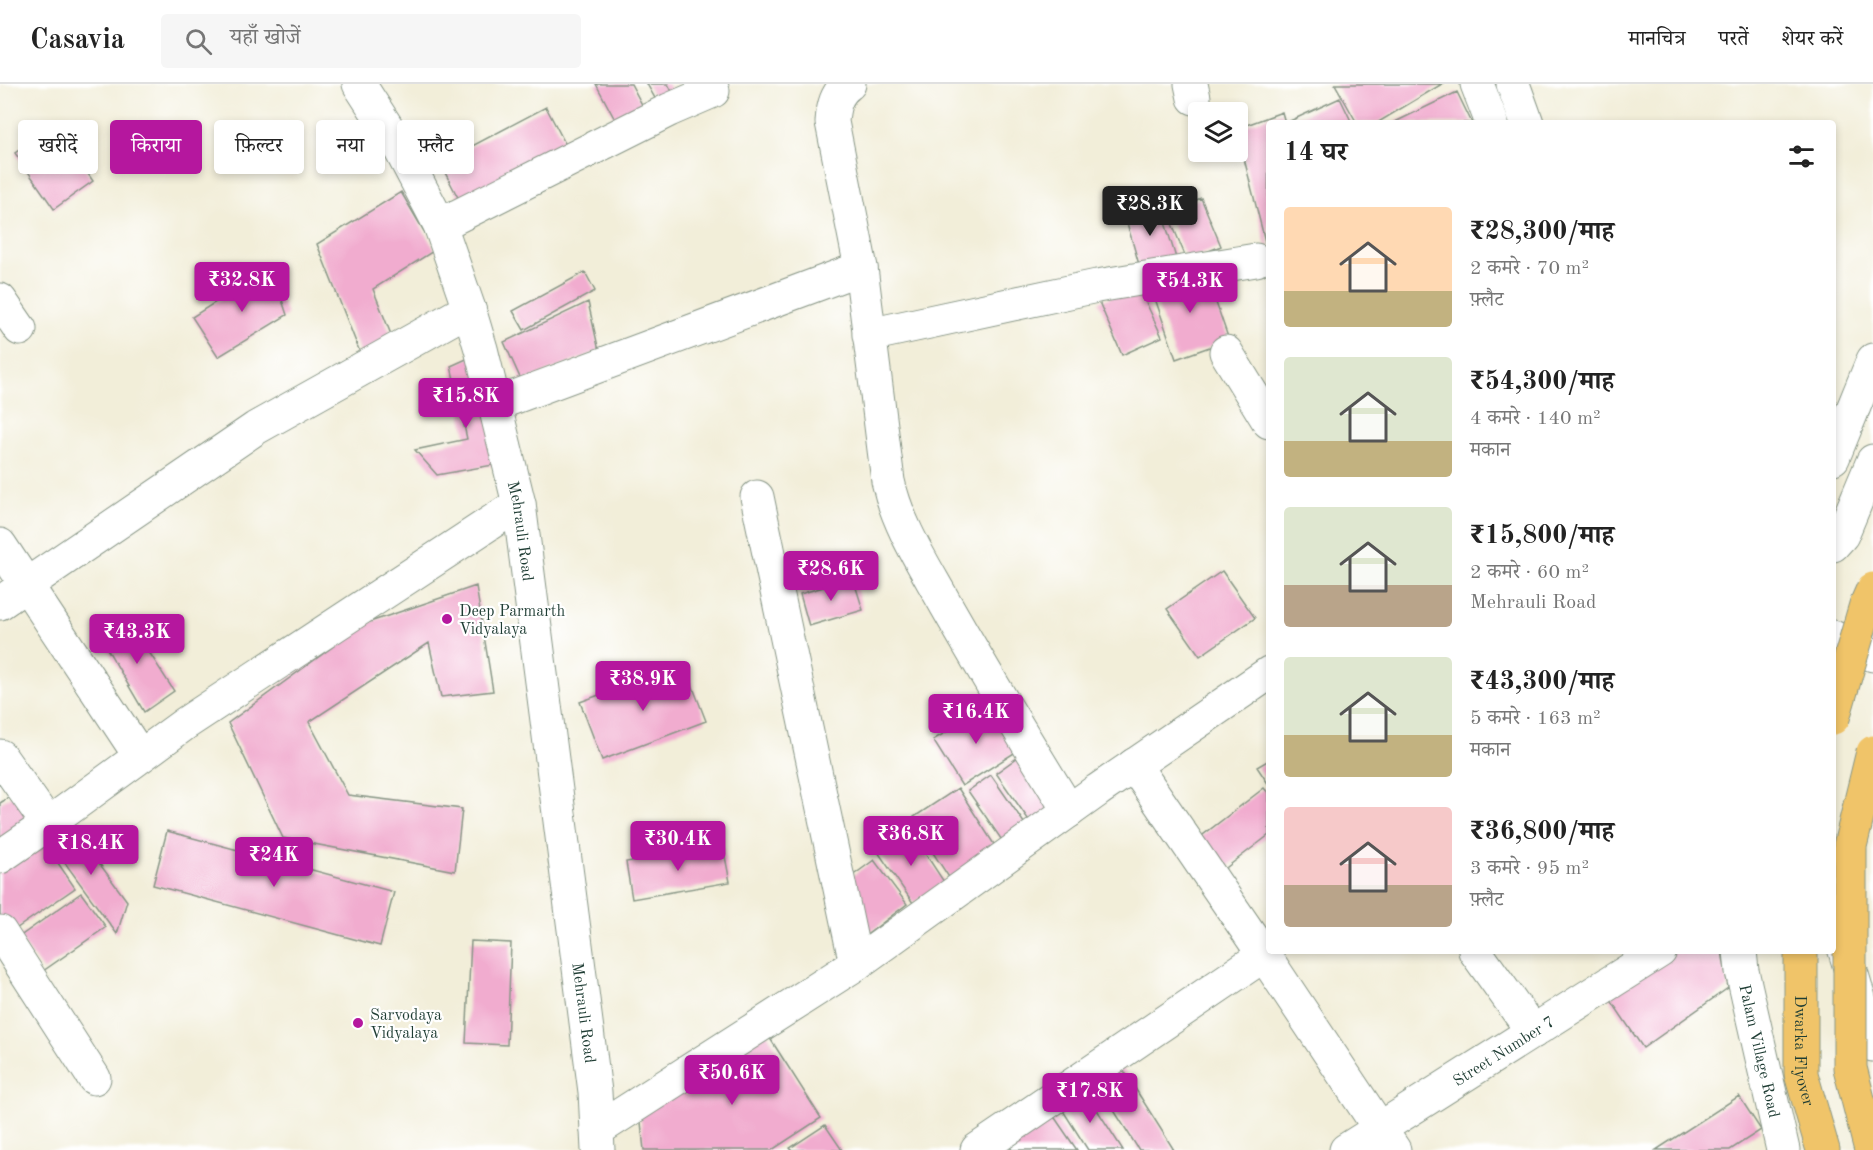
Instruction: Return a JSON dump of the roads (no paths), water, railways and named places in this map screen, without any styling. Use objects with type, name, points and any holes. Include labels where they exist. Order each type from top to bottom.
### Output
[{"type":"main road","points":[[1836,708],[1866,605],[1873,589]]},
{"type":"main road","points":[[1871,1150],[1850,1068],[1850,846],[1873,752]]},
{"type":"main road","name":"Dwarka Flyover","points":[[1801,954],[1801,1074],[1823,1150]]},
{"type":"street","name":"Mehrauli Road","points":[[360,84],[397,143],[440,225],[469,309],[496,404],[519,504],[594,1081],[597,1140]]},
{"type":"street","points":[[849,84],[837,96],[832,122],[861,268],[888,481],[893,503],[910,542],[980,665],[1069,811]]},
{"type":"street","points":[[1477,84],[1491,120]]},
{"type":"street","points":[[1514,84],[1526,120]]},
{"type":"street","points":[[440,225],[669,110],[713,91]]},
{"type":"street","points":[[869,335],[1097,286],[1256,260]]},
{"type":"street","points":[[496,404],[861,268]]},
{"type":"street","points":[[0,300],[20,330]]},
{"type":"street","points":[[0,603],[256,428],[469,309]]},
{"type":"street","points":[[1226,352],[1266,417]]},
{"type":"street","points":[[1836,451],[1873,360]]},
{"type":"street","points":[[1836,542],[1842,535],[1873,461]]},
{"type":"street","points":[[758,497],[856,964]]},
{"type":"street","points":[[0,857],[186,723],[519,504]]},
{"type":"street","points":[[0,545],[140,756]]},
{"type":"street","points":[[1836,638],[1873,655]]},
{"type":"street","points":[[597,1140],[856,964],[1134,765],[1266,675]]},
{"type":"street","points":[[0,756],[48,824]]},
{"type":"street","points":[[1134,765],[1387,1139]]},
{"type":"street","points":[[1836,921],[1873,1046]]},
{"type":"street","points":[[0,932],[94,1078]]},
{"type":"street","points":[[1477,954],[1533,1032]]},
{"type":"street","name":"Street Number 7","points":[[1346,1150],[1387,1139],[1533,1032],[1655,954]]},
{"type":"street","name":"Palam Village Road","points":[[1740,954],[1742,971],[1783,1150]]},
{"type":"street","points":[[977,1150],[1264,955]]},
{"type":"place","name":"Deep Parmarth Vidyalaya","points":[[447,619]]},
{"type":"place","name":"Sarvodaya Vidyalaya","points":[[358,1023]]}]
